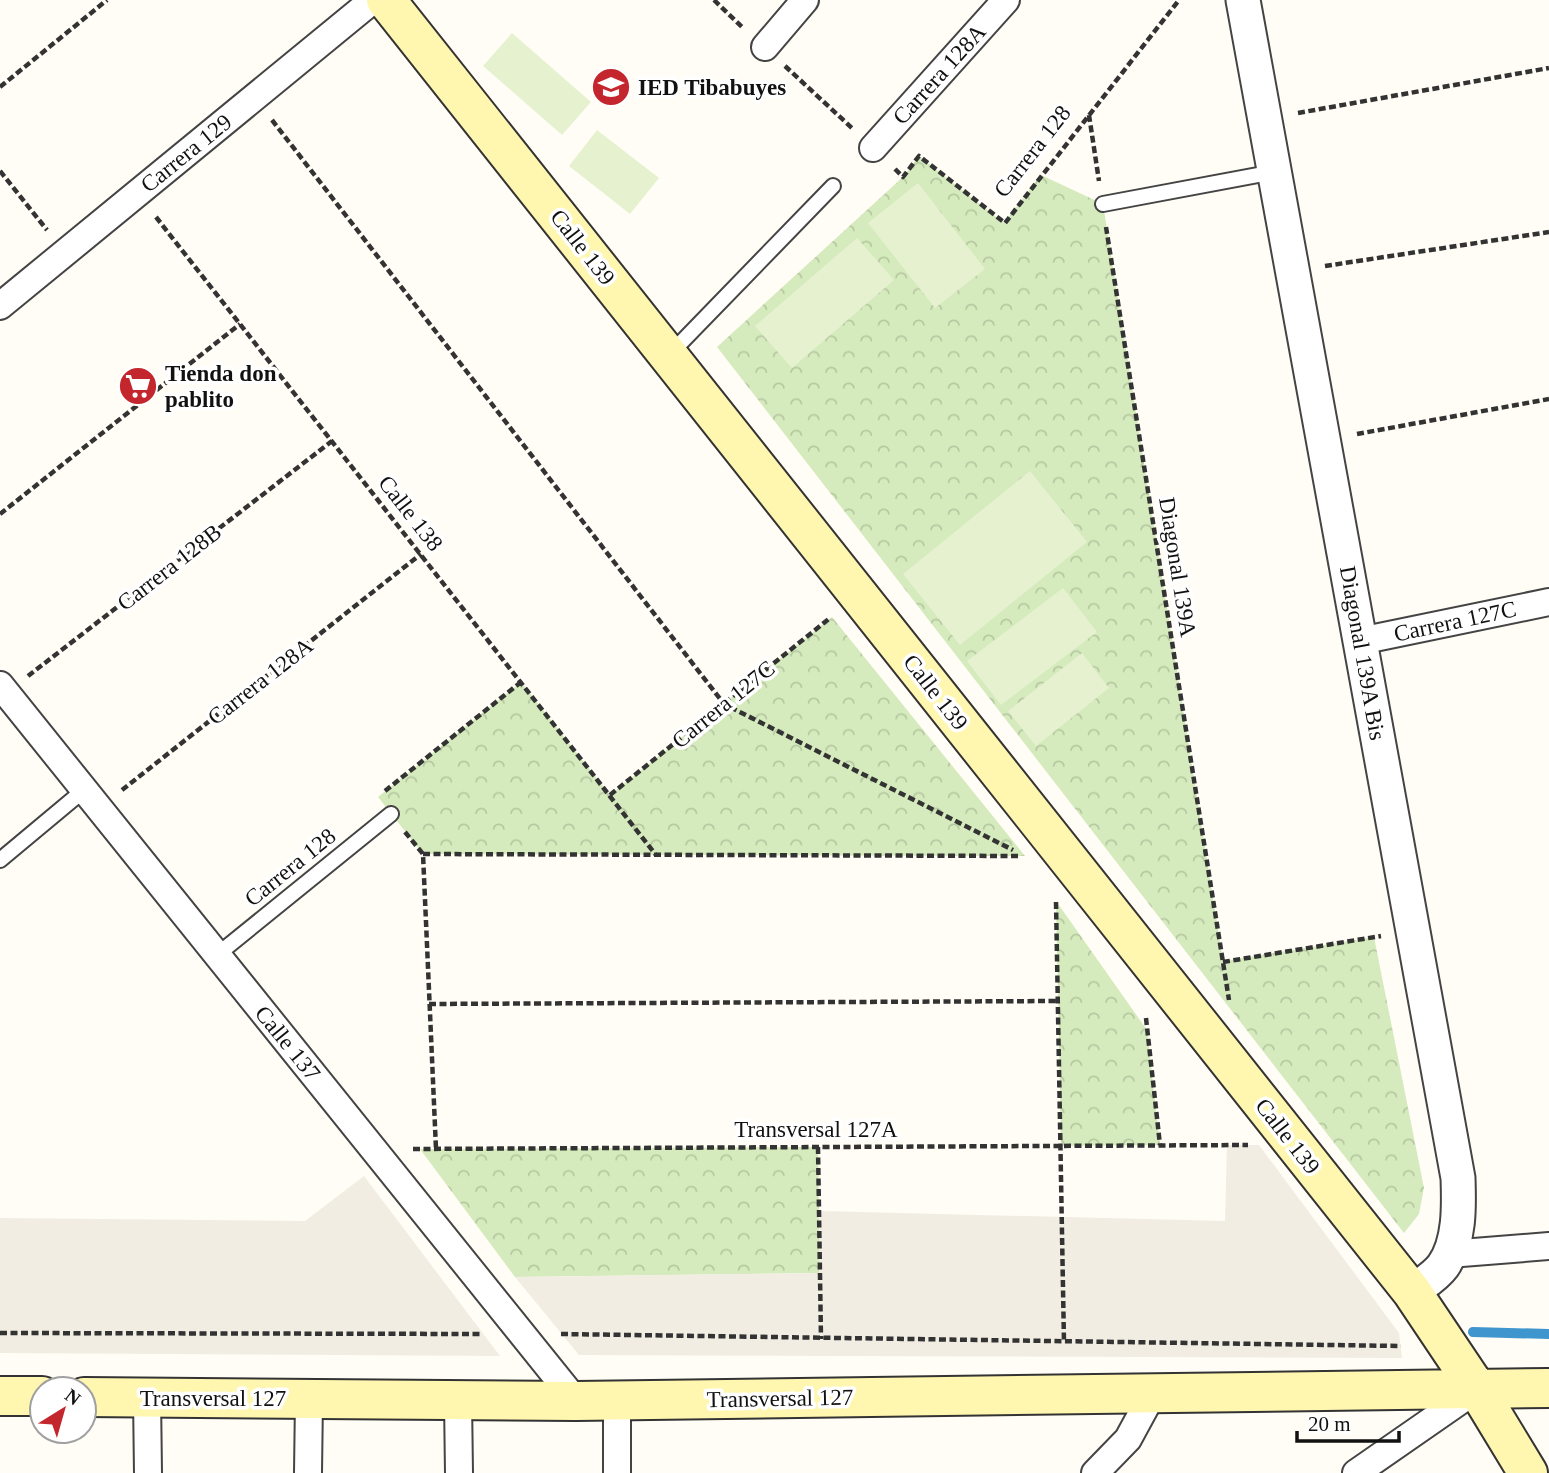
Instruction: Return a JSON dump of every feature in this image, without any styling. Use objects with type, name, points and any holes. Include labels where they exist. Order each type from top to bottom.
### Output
[{"type":"main road","name":"Calle 139","points":[[386,0],[1412,1292],[1477,1389],[1528,1473]]},
{"type":"main road","name":"Transversal 127","points":[[98,1397],[576,1401],[1549,1388]]},
{"type":"main road","points":[[0,1396],[28,1396]]},
{"type":"street","name":"Carrera 129","points":[[0,306],[373,0]]},
{"type":"street","points":[[765,47],[805,0]]},
{"type":"street","name":"Carrera 128A","points":[[873,148],[1006,0]]},
{"type":"street","name":"Diagonal 139A Bis","points":[[1243,0],[1458,1178],[1458,1214],[1449,1254],[1442,1267],[1412,1292]]},
{"type":"street","name":"Carrera 127C","points":[[1360,641],[1549,602]]},
{"type":"street","name":"Calle 137","points":[[3,689],[576,1401]]},
{"type":"street","points":[[1449,1254],[1549,1246]]},
{"type":"street","points":[[1356,1473],[1477,1389]]},
{"type":"street","points":[[1095,1473],[1128,1439],[1153,1393]]},
{"type":"street","points":[[148,1397],[148,1473]]},
{"type":"street","points":[[308,1473],[309,1399]]},
{"type":"street","points":[[458,1400],[459,1473]]},
{"type":"street","points":[[617,1400],[617,1473]]},
{"type":"lane","points":[[1103,204],[1274,172]]},
{"type":"lane","points":[[669,355],[833,186]]},
{"type":"lane","points":[[0,860],[92,799]]},
{"type":"lane","name":"Carrera 128","points":[[217,955],[391,814]]},
{"type":"path","points":[[0,87],[107,0]]},
{"type":"path","points":[[714,0],[873,148]]},
{"type":"path","name":"Carrera 128","points":[[873,148],[903,177],[919,156],[1004,223],[1179,0]]},
{"type":"path","points":[[1265,119],[1549,68]]},
{"type":"path","points":[[254,97],[724,704],[1025,856],[422,854],[436,1149]]},
{"type":"path","name":"Diagonal 139A","points":[[1089,115],[1231,1012]]},
{"type":"path","points":[[0,171],[65,253]]},
{"type":"path","name":"Calle 138","points":[[137,193],[656,855]]},
{"type":"path","points":[[1293,271],[1549,232]]},
{"type":"path","points":[[0,514],[240,324]]},
{"type":"path","points":[[1323,440],[1549,399]]},
{"type":"path","name":"Carrera 128B","points":[[3,689],[332,441]]},
{"type":"path","name":"Carrera 128A","points":[[92,799],[421,554]]},
{"type":"path","name":"Carrera 127C","points":[[610,795],[836,613]]},
{"type":"path","points":[[378,797],[521,682]]},
{"type":"path","points":[[1056,894],[1064,1343]]},
{"type":"path","points":[[1223,962],[1413,931]]},
{"type":"path","points":[[429,1004],[1058,1001]]},
{"type":"path","points":[[1145,1011],[1160,1146]]},
{"type":"path","name":"Transversal 127A","points":[[373,1149],[1259,1145]]},
{"type":"path","points":[[818,1147],[821,1339]]},
{"type":"path","points":[[0,1333],[522,1334],[1401,1346]]},
{"type":"green space","points":[[512,33],[591,102],[562,135],[483,66]]},
{"type":"green space","points":[[597,130],[659,178],[630,214],[569,166]]},
{"type":"green space","points":[[919,156],[1004,223],[1041,175],[1103,204],[1223,961],[1374,937],[1424,1188],[1419,1214],[1404,1233],[717,347],[903,177]]},
{"type":"green space","points":[[918,183],[985,269],[935,308],[868,223]]},
{"type":"green space","points":[[857,238],[894,280],[792,368],[755,326]]},
{"type":"green space","points":[[1030,471],[1087,542],[960,645],[903,574]]},
{"type":"green space","points":[[1063,588],[1097,632],[1001,705],[967,661]]},
{"type":"green space","points":[[832,617],[1025,856],[423,854],[378,797],[521,682],[610,795]]},
{"type":"green space","points":[[1082,653],[1109,688],[1036,746],[1008,711]]},
{"type":"green space","points":[[1056,901],[1147,1030],[1160,1145],[1061,1146]]},
{"type":"green space","points":[[818,1147],[820,1273],[515,1277],[420,1149]]},
{"type":"shaded area","points":[[1227,1145],[1259,1145],[1399,1333],[1402,1358],[579,1355],[515,1277],[819,1273],[820,1211],[1225,1221]]},
{"type":"shaded area","points":[[364,1176],[500,1356],[0,1353],[0,1218],[305,1221]]},
{"type":"waterway","points":[[1473,1332],[1549,1334]]},
{"type":"place","name":"IED Tibabuyes","points":[[611,87]]},
{"type":"place","name":"Tienda don pablito","points":[[138,386]]}]
